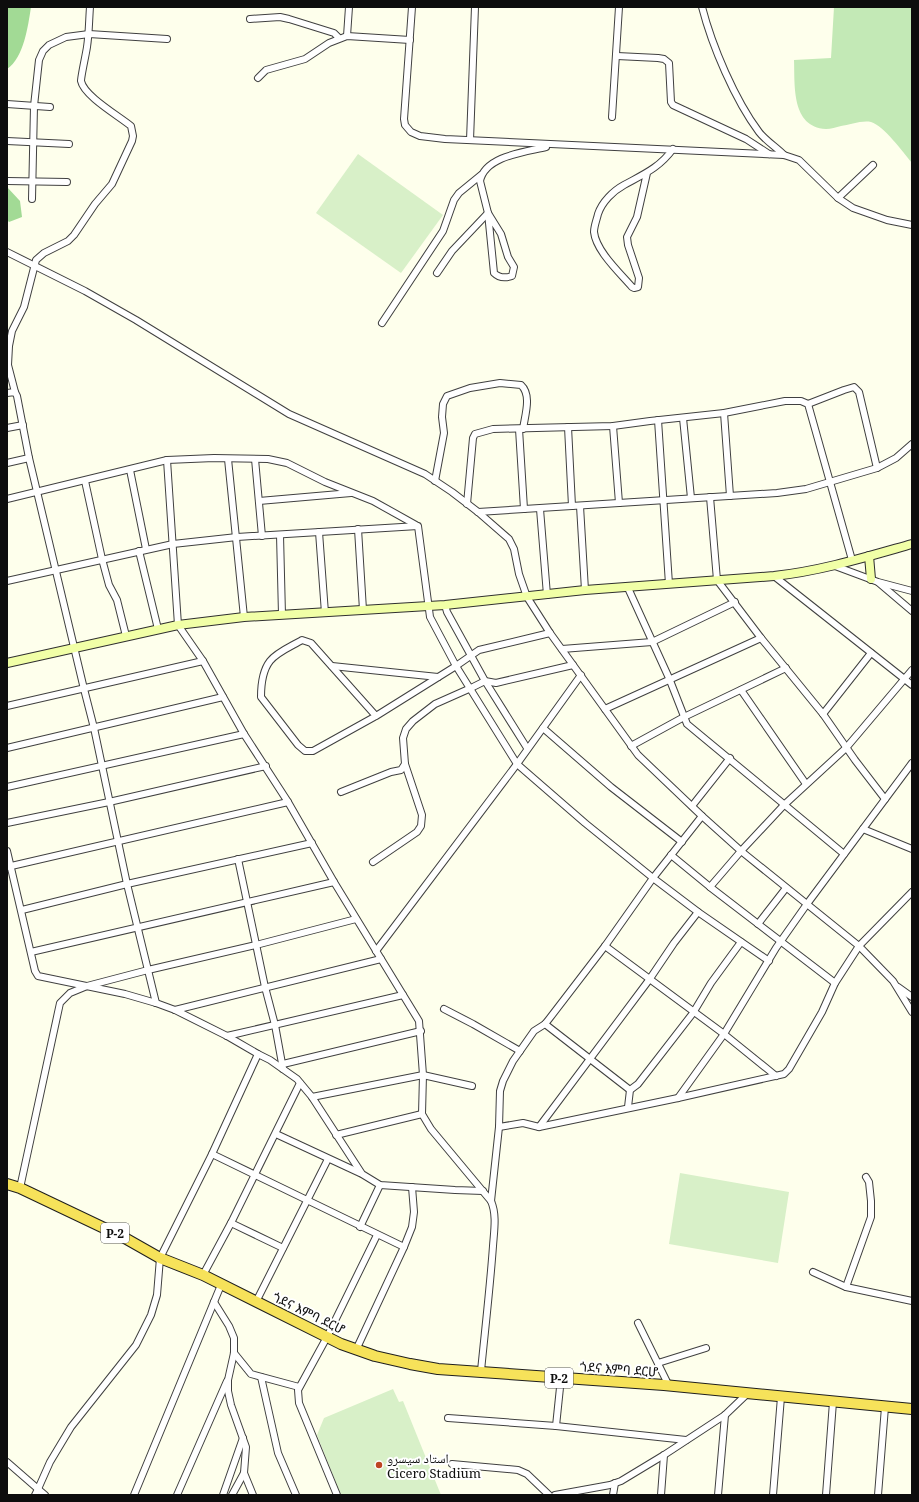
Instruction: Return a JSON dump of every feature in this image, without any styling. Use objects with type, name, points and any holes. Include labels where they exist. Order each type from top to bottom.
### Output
[{"type":"highway","name":"P-2","points":[[7,1184],[20,1188],[123,1237],[160,1258],[221,1285]]},
{"type":"highway","name":"ጎደና እምባ ደርሆ","points":[[221,1285],[356,1350],[375,1356],[421,1366],[749,1393],[912,1409]]},
{"type":"main road","points":[[7,663],[178,625],[244,617],[445,605],[585,590],[628,588],[796,574],[835,566],[912,544]]},
{"type":"main road","points":[[869,556],[874,581]]},
{"type":"street","points":[[90,7],[89,34],[82,83],[93,98],[131,126],[134,136],[112,184],[95,204],[74,235],[36,260],[24,307],[12,331],[9,346],[8,365],[17,396],[29,458],[94,728],[127,884],[156,1003]]},
{"type":"street","points":[[347,36],[349,7]]},
{"type":"street","points":[[412,7],[404,119],[405,125],[411,132],[420,136],[445,139],[553,145],[784,155],[799,160],[838,198],[853,208],[887,220],[912,225]]},
{"type":"street","points":[[470,140],[475,7]]},
{"type":"street","points":[[612,117],[619,7]]},
{"type":"street","points":[[702,7],[724,70],[750,118],[760,133],[784,155]]},
{"type":"street","points":[[250,20],[280,18],[289,19],[334,33],[339,38]]},
{"type":"street","points":[[32,199],[34,106],[39,60],[43,51],[49,45],[66,37],[89,34],[167,39]]},
{"type":"street","points":[[258,78],[266,70],[305,59],[339,38],[347,36],[410,40]]},
{"type":"street","points":[[617,56],[664,59],[669,63],[671,102],[746,139],[770,154]]},
{"type":"street","points":[[7,104],[50,107]]},
{"type":"street","points":[[7,141],[68,144]]},
{"type":"street","points":[[382,323],[443,231],[454,200],[459,193],[481,175],[486,168],[496,160],[553,145]]},
{"type":"street","points":[[647,173],[637,217],[627,237],[628,245],[639,278],[638,287],[634,288],[604,254],[597,241],[594,231],[601,206],[622,186],[647,173],[665,160],[673,149]]},
{"type":"street","points":[[838,198],[873,165]]},
{"type":"street","points":[[481,175],[480,181],[488,214],[494,273],[498,276],[506,278],[512,276],[514,267],[508,257],[501,234],[488,214]]},
{"type":"street","points":[[7,181],[66,182]]},
{"type":"street","points":[[437,273],[452,251],[488,214]]},
{"type":"street","points":[[7,252],[35,265],[136,320],[289,414],[425,474],[478,512],[508,539],[514,549],[519,574],[527,597],[550,633],[638,755],[741,851],[859,946],[888,974],[897,986],[912,1012]]},
{"type":"street","points":[[435,481],[444,433],[442,417],[443,404],[447,396],[470,388],[500,383],[521,385],[527,393],[527,402],[521,429],[524,509]]},
{"type":"street","points":[[467,504],[473,436],[488,430],[613,426],[724,413],[785,401],[801,401],[808,404],[854,387],[859,392],[877,468]]},
{"type":"street","points":[[7,393],[15,392]]},
{"type":"street","points":[[808,404],[852,560]]},
{"type":"street","points":[[724,413],[730,496]]},
{"type":"street","points":[[683,418],[690,498]]},
{"type":"street","points":[[658,420],[669,584]]},
{"type":"street","points":[[7,428],[23,425]]},
{"type":"street","points":[[613,426],[619,503]]},
{"type":"street","points":[[568,427],[572,506]]},
{"type":"street","points":[[478,512],[777,493],[806,489],[877,468],[896,458],[912,444]]},
{"type":"street","points":[[7,463],[29,458]]},
{"type":"street","points":[[228,459],[244,617]]},
{"type":"street","points":[[256,459],[262,536]]},
{"type":"street","points":[[7,499],[167,460],[268,459],[287,463],[325,482],[373,501],[416,525],[419,528],[430,618],[456,666],[517,764],[653,878],[698,912],[769,961]]},
{"type":"street","points":[[167,460],[178,625],[203,661],[244,734],[288,802],[356,919],[419,1021],[424,1075],[422,1114],[431,1129],[491,1201],[494,1208],[495,1216],[492,1258],[481,1371]]},
{"type":"street","points":[[130,470],[142,550],[158,629]]},
{"type":"street","points":[[85,480],[102,559],[110,585],[117,600],[126,636]]},
{"type":"street","points":[[260,501],[353,493]]},
{"type":"street","points":[[710,497],[717,580],[761,638],[824,714],[846,748],[885,799]]},
{"type":"street","points":[[580,506],[585,590]]},
{"type":"street","points":[[540,509],[547,594]]},
{"type":"street","points":[[7,581],[173,544],[236,537],[416,525]]},
{"type":"street","points":[[358,529],[363,610]]},
{"type":"street","points":[[319,532],[325,613]]},
{"type":"street","points":[[280,535],[282,615]]},
{"type":"street","points":[[835,566],[874,581],[912,591]]},
{"type":"street","points":[[774,576],[912,685]]},
{"type":"street","points":[[874,581],[912,611]]},
{"type":"street","points":[[628,588],[669,678],[687,724],[730,758],[844,854]]},
{"type":"street","points":[[562,649],[652,642],[735,602]]},
{"type":"street","points":[[445,605],[446,612],[485,681],[528,748]]},
{"type":"street","points":[[376,716],[311,643],[302,640],[274,657],[267,667],[261,689],[261,697],[298,745],[305,750],[313,751],[376,716],[456,666],[470,654],[479,650],[550,633]]},
{"type":"street","points":[[605,709],[669,678],[761,638]]},
{"type":"street","points":[[824,714],[871,653]]},
{"type":"street","points":[[7,706],[203,661]]},
{"type":"street","points":[[373,862],[417,832],[422,826],[422,815],[404,764],[403,738],[406,729],[413,721],[435,704],[485,681],[496,683],[573,665]]},
{"type":"street","points":[[332,666],[438,677]]},
{"type":"street","points":[[631,746],[684,717],[786,668]]},
{"type":"street","points":[[710,887],[784,805],[846,748],[912,670]]},
{"type":"street","points":[[376,951],[517,764],[581,675]]},
{"type":"street","points":[[741,690],[806,784]]},
{"type":"street","points":[[7,748],[224,697]]},
{"type":"street","points":[[543,728],[611,787],[682,842]]},
{"type":"street","points":[[7,787],[244,734]]},
{"type":"street","points":[[692,806],[730,758]]},
{"type":"street","points":[[678,1098],[724,1034],[806,904],[912,763]]},
{"type":"street","points":[[341,792],[391,772],[401,770],[404,764]]},
{"type":"street","points":[[7,823],[109,802],[266,766]]},
{"type":"street","points":[[9,866],[288,802]]},
{"type":"street","points":[[491,1201],[499,1127],[500,1092],[503,1081],[520,1051],[534,1031],[545,1024],[605,946],[653,878],[702,816]]},
{"type":"street","points":[[863,829],[912,849]]},
{"type":"street","points":[[22,910],[127,884],[312,843]]},
{"type":"street","points":[[7,851],[9,866],[22,910],[35,971],[38,976],[156,1003],[175,1010],[283,1066],[312,1097],[362,1174]]},
{"type":"street","points":[[671,855],[710,887],[835,983]]},
{"type":"street","points":[[238,859],[283,1066]]},
{"type":"street","points":[[32,952],[334,882]]},
{"type":"street","points":[[758,924],[786,888]]},
{"type":"street","points":[[499,1127],[523,1123],[538,1126],[678,1098],[784,1074],[790,1069],[822,1012],[835,983],[859,946],[912,892]]},
{"type":"street","points":[[538,1126],[590,1059],[698,912]]},
{"type":"street","points":[[20,1188],[60,1003],[70,993],[87,986],[148,970],[256,945],[356,919]]},
{"type":"street","points":[[628,1108],[630,1090],[643,1078],[693,1013],[711,983],[741,942]]},
{"type":"street","points":[[605,946],[693,1013],[724,1034],[776,1076]]},
{"type":"street","points":[[175,1010],[380,959]]},
{"type":"street","points":[[897,986],[912,997]]},
{"type":"street","points":[[227,1036],[403,994]]},
{"type":"street","points":[[444,1009],[520,1051]]},
{"type":"street","points":[[545,1024],[630,1090]]},
{"type":"street","points":[[283,1066],[421,1031]]},
{"type":"street","points":[[36,1492],[50,1462],[71,1427],[136,1345],[151,1314],[157,1295],[160,1258],[212,1154],[258,1054]]},
{"type":"street","points":[[312,1097],[424,1075],[472,1086]]},
{"type":"street","points":[[203,1276],[276,1134],[300,1083]]},
{"type":"street","points":[[336,1136],[422,1114]]},
{"type":"street","points":[[276,1134],[362,1174],[380,1185],[483,1191]]},
{"type":"street","points":[[212,1154],[404,1247]]},
{"type":"street","points":[[256,1302],[328,1159]]},
{"type":"street","points":[[846,1287],[871,1217],[869,1182],[866,1177]]},
{"type":"street","points":[[360,1227],[380,1185]]},
{"type":"street","points":[[356,1350],[412,1227],[414,1212],[412,1187]]},
{"type":"street","points":[[231,1223],[283,1248]]},
{"type":"street","points":[[337,1495],[299,1403],[298,1395],[300,1387],[378,1235]]},
{"type":"street","points":[[813,1272],[846,1287],[912,1301]]},
{"type":"street","points":[[134,1495],[221,1285]]},
{"type":"street","points":[[177,1495],[228,1380],[234,1352],[234,1338],[229,1326],[214,1302]]},
{"type":"street","points":[[638,1323],[669,1386]]},
{"type":"street","points":[[658,1363],[706,1348]]},
{"type":"street","points":[[234,1352],[250,1373],[300,1387]]},
{"type":"street","points":[[260,1376],[278,1453],[296,1495]]},
{"type":"street","points":[[556,1426],[561,1378]]},
{"type":"street","points":[[228,1380],[228,1391],[231,1405],[246,1447],[244,1473],[232,1495]]},
{"type":"street","points":[[555,1495],[615,1483],[664,1455],[725,1415],[749,1393]]},
{"type":"street","points":[[773,1495],[781,1397]]},
{"type":"street","points":[[826,1495],[833,1402]]},
{"type":"street","points":[[878,1495],[885,1407]]},
{"type":"street","points":[[718,1495],[725,1415]]},
{"type":"street","points":[[448,1418],[556,1426],[686,1440]]},
{"type":"street","points":[[223,1495],[243,1438]]},
{"type":"street","points":[[661,1495],[664,1455]]},
{"type":"street","points":[[7,1462],[36,1492],[45,1495]]},
{"type":"street","points":[[452,1464],[518,1470],[527,1474],[549,1495]]},
{"type":"street","points":[[244,1473],[253,1495]]},
{"type":"street","points":[[613,1495],[615,1483]]},
{"type":"green space","points":[[7,7],[31,7],[27,32],[21,50],[13,64],[7,69]]},
{"type":"green space","points":[[834,7],[912,7],[912,163],[887,134],[876,124],[871,122],[860,122],[826,129],[815,126],[806,121],[801,113],[795,92],[794,60],[831,58]]},
{"type":"green space","points":[[358,154],[443,215],[401,273],[316,213]]},
{"type":"green space","points":[[7,187],[20,201],[22,217],[9,222],[7,220]]},
{"type":"green space","points":[[680,1173],[789,1192],[778,1263],[669,1244]]},
{"type":"green space","name":"استاد سيسرو Cicero Stadium","points":[[393,1389],[399,1402],[403,1401],[441,1495],[341,1495],[317,1435],[324,1418]]},
{"type":"place","name":"استاد سيسرو Cicero Stadium","points":[[379,1465]]}]
